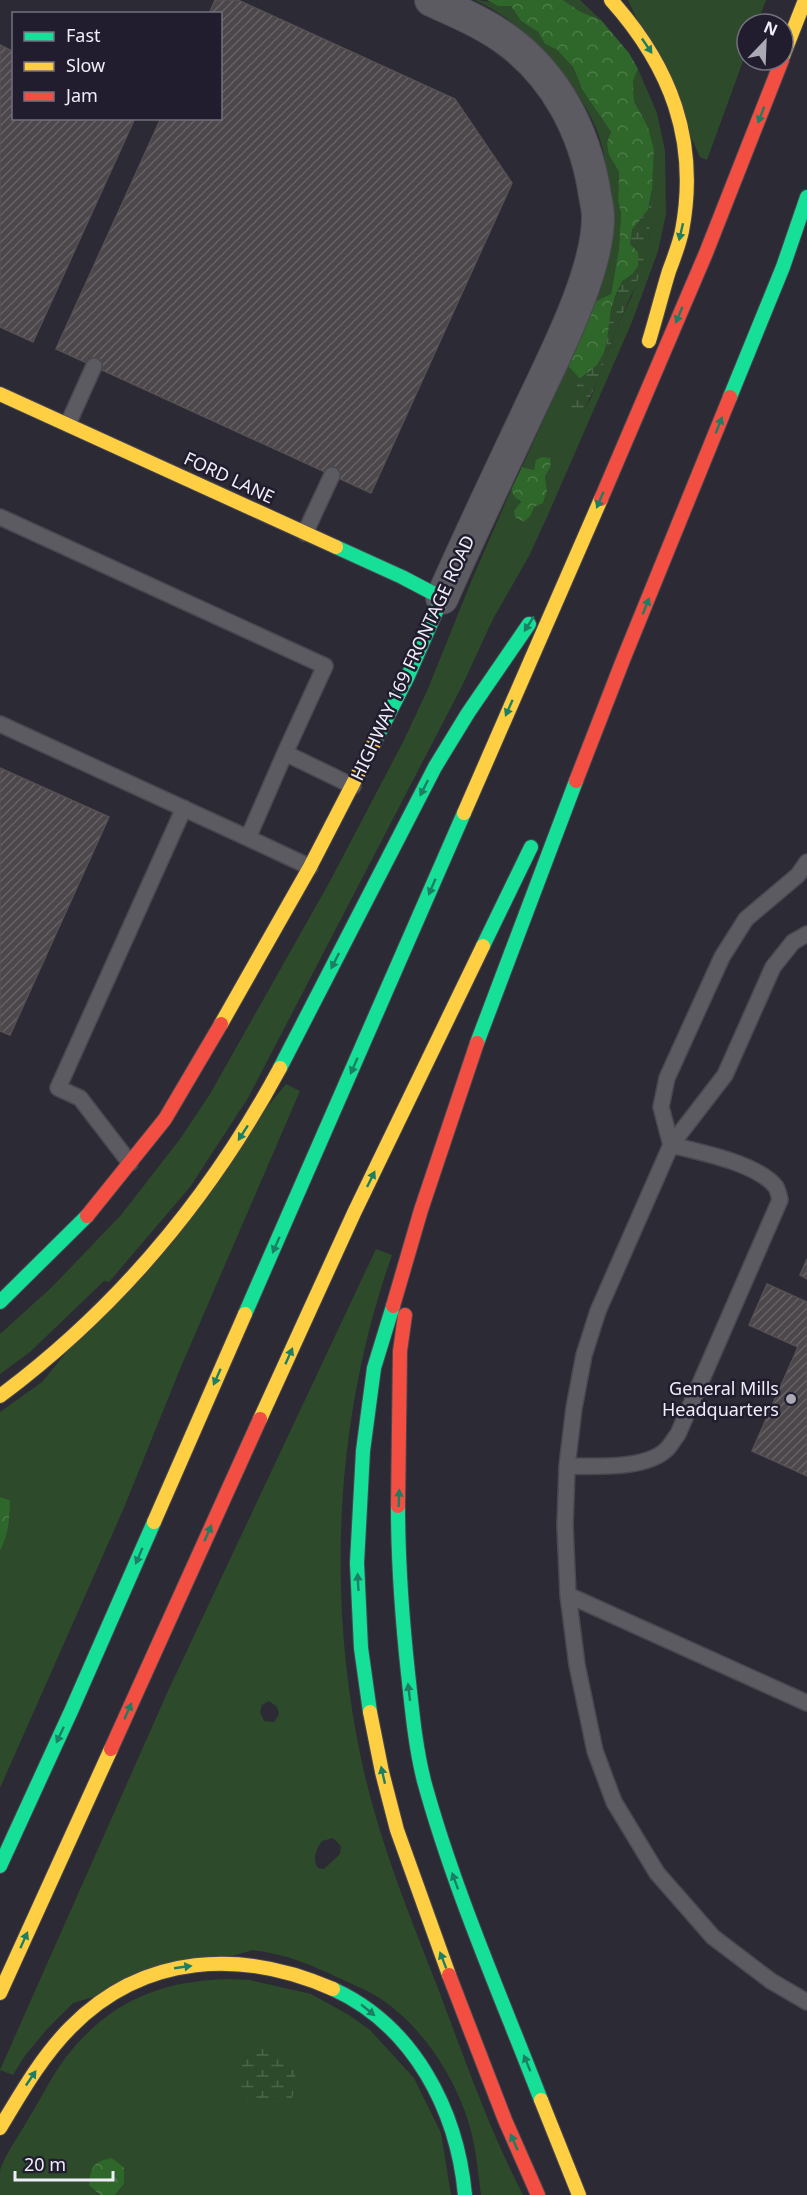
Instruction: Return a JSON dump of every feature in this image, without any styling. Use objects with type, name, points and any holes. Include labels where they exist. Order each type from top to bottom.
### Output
[{"type":"main road","points":[[611,0],[634,26],[664,74],[685,142],[687,185],[682,232],[617,460]]},
{"type":"main road","points":[[795,25],[805,0]]},
{"type":"main road","points":[[0,1866],[72,1709],[584,539],[706,253],[777,72]]},
{"type":"main road","points":[[538,2195],[505,2120],[438,1947],[397,1830],[380,1761],[369,1706],[362,1648],[357,1563],[363,1451],[372,1378],[421,1209],[505,966],[623,660],[783,267],[807,197]]},
{"type":"main road","points":[[783,267],[799,255]]},
{"type":"main road","name":"FORD LANE","points":[[0,394],[442,598]]},
{"type":"main road","points":[[0,1396],[49,1358],[120,1290],[175,1229],[212,1180],[248,1125],[282,1063],[436,766],[584,539]]},
{"type":"main road","name":"HIGHWAY 169 FRONTAGE ROAD","points":[[0,1302],[79,1226],[165,1119],[310,867],[408,676],[442,598]]},
{"type":"main road","points":[[555,798],[623,660]]},
{"type":"main road","points":[[0,1993],[354,1213],[539,830]]},
{"type":"main road","points":[[421,1209],[400,1351],[398,1544],[402,1619],[414,1730],[424,1779],[454,1879],[579,2195]]},
{"type":"main road","points":[[0,2128],[50,2050],[72,2023],[97,2003],[129,1984],[168,1969],[215,1963],[255,1965],[294,1974],[332,1988],[358,2002],[408,2046],[425,2070],[454,2128],[464,2173],[465,2195]]},
{"type":"street","name":"HIGHWAY 169 FRONTAGE ROAD","points":[[431,0],[471,19],[507,40],[531,61],[557,92],[577,127],[590,167],[598,216],[595,244],[583,286],[558,348],[442,598]]},
{"type":"lane","points":[[68,424],[94,366]]},
{"type":"lane","points":[[305,533],[332,475]]},
{"type":"lane","points":[[0,517],[325,666],[248,838]]},
{"type":"lane","points":[[0,724],[310,867]]},
{"type":"lane","points":[[285,753],[353,786]]},
{"type":"lane","points":[[130,1163],[80,1098],[58,1088],[184,808]]},
{"type":"lane","points":[[671,1145],[661,1107],[667,1078],[722,957],[746,919],[798,875],[807,862]]},
{"type":"lane","points":[[807,934],[793,942],[773,967],[725,1075],[671,1145],[598,1311],[584,1355],[574,1408],[567,1467],[565,1526],[568,1595],[578,1665],[595,1751],[614,1802],[657,1873],[713,1937],[771,1981],[807,2002]]},
{"type":"lane","points":[[567,1467],[617,1466],[645,1461],[666,1450],[678,1434],[780,1200],[777,1188],[763,1176],[739,1164],[671,1145]]},
{"type":"lane","points":[[568,1595],[807,1702]]},
{"type":"green space","points":[[475,0],[511,6],[521,21],[538,32],[545,44],[557,50],[573,67],[583,91],[611,132],[609,155],[619,172],[618,201],[621,213],[619,248],[611,294],[592,303],[608,258],[611,222],[607,172],[596,128],[575,89],[530,37],[494,10]]},
{"type":"green space","points":[[487,0],[563,0],[581,12],[601,20],[629,53],[638,69],[633,81],[634,101],[648,127],[654,149],[652,190],[648,210],[632,230],[638,248],[639,263],[637,270],[624,281],[617,292],[603,355],[598,364],[580,379],[568,366],[592,303],[611,294],[619,248],[621,213],[618,201],[619,172],[609,155],[607,143],[611,132],[583,91],[573,67],[557,50],[545,44],[538,32],[521,21],[511,6],[498,6]]},
{"type":"green space","points":[[563,0],[580,0],[601,20],[581,12]]},
{"type":"green space","points":[[628,0],[766,0],[762,12],[735,12],[735,72],[739,72],[707,160],[700,157]]},
{"type":"green space","points":[[638,69],[657,113],[665,151],[666,214],[658,251],[632,322],[529,556],[493,619],[462,686],[248,1098],[190,1187],[109,1282],[104,1281],[30,1352],[0,1374],[0,1334],[52,1287],[121,1215],[180,1139],[210,1094],[329,883],[403,742],[427,691],[511,490],[531,515],[533,507],[547,490],[545,476],[522,467],[568,366],[580,379],[569,405],[583,411],[591,398],[620,320],[632,296],[649,236],[654,149],[648,127],[634,101],[633,81]]},
{"type":"green space","points":[[652,190],[649,237],[640,273],[588,402],[583,411],[574,411],[568,405],[580,379],[597,365],[606,349],[611,308],[622,281],[631,276],[638,266],[638,252],[630,244],[632,230],[648,210]]},
{"type":"green space","points":[[542,457],[550,458],[551,461],[545,476],[547,490],[543,503],[534,507],[531,515],[524,522],[515,517],[514,511],[521,502],[511,490],[522,467],[534,470],[536,460]]},
{"type":"green space","points":[[286,1084],[300,1091],[180,1369],[123,1510],[0,1788],[0,1551],[8,1526],[10,1500],[0,1497],[0,1412],[42,1382]]},
{"type":"green space","points":[[376,1249],[392,1255],[373,1316],[358,1379],[348,1443],[342,1507],[343,1636],[351,1700],[369,1792],[396,1878],[478,2094],[523,2195],[481,2195],[474,2144],[464,2108],[435,2053],[408,2021],[392,2007],[367,1991],[307,1964],[277,1954],[253,1950],[73,2003],[47,2029],[24,2057],[13,2075],[0,2070],[168,1691]],"holes":[[[269,1701],[277,1707],[279,1714],[274,1722],[264,1721],[260,1712],[262,1705]],[[333,1838],[341,1846],[340,1854],[324,1869],[318,1868],[315,1857],[318,1848],[322,1841]]]},
{"type":"green space","points":[[0,1497],[10,1500],[10,1513],[0,1551]]},
{"type":"green space","points":[[228,1979],[250,1980],[311,1994],[349,2015],[370,2030],[414,2078],[441,2133],[451,2195],[115,2195],[124,2184],[96,2193],[100,2195],[0,2195],[0,2172],[4,2160],[56,2071],[82,2038],[100,2022],[137,1998],[180,1984]]},
{"type":"green space","points":[[251,2046],[276,2049],[291,2066],[295,2076],[292,2098],[269,2104],[247,2102],[241,2087],[240,2074]]},
{"type":"green space","points":[[112,2158],[124,2168],[124,2184],[115,2195],[100,2195],[89,2185],[92,2169],[97,2163]]},
{"type":"building","points":[[215,0],[238,0],[455,99],[512,183],[371,493],[56,349],[160,120],[222,120],[222,12],[210,12]]},
{"type":"building","points":[[0,45],[12,51],[12,120],[134,120],[33,342],[0,327]]},
{"type":"building","points":[[0,768],[109,817],[10,1035],[0,1031]]},
{"type":"building","points":[[807,1259],[807,1279],[800,1275]]},
{"type":"building","name":"General Mills Headquarters","points":[[767,1284],[807,1302],[807,1476],[752,1451],[798,1347],[749,1325]]},
{"type":"traffic: fast","points":[[730,397],[783,267],[807,197]]},
{"type":"traffic: fast","points":[[336,547],[442,598],[408,676],[375,741]]},
{"type":"traffic: fast","points":[[280,1068],[435,767],[468,713],[529,624]]},
{"type":"traffic: fast","points":[[477,1043],[576,781]]},
{"type":"traffic: fast","points":[[245,1314],[464,813]]},
{"type":"traffic: fast","points":[[483,946],[531,847]]},
{"type":"traffic: fast","points":[[0,1302],[87,1216]]},
{"type":"traffic: fast","points":[[370,1712],[361,1648],[357,1563],[363,1451],[374,1368],[393,1306]]},
{"type":"traffic: fast","points":[[398,1506],[402,1610],[414,1727],[424,1781],[463,1902],[541,2100]]},
{"type":"traffic: fast","points":[[0,1866],[154,1522]]},
{"type":"traffic: fast","points":[[333,1989],[362,2005],[387,2025],[408,2048],[426,2074],[441,2102],[452,2132],[465,2195]]},
{"type":"traffic: slow","points":[[611,0],[632,25],[664,79],[683,136],[687,166],[682,231],[649,341]]},
{"type":"traffic: slow","points":[[795,25],[805,0]]},
{"type":"traffic: slow","points":[[0,394],[336,547]]},
{"type":"traffic: slow","points":[[464,813],[601,499]]},
{"type":"traffic: slow","points":[[221,1024],[310,867],[375,741]]},
{"type":"traffic: slow","points":[[260,1419],[354,1213],[483,946]]},
{"type":"traffic: slow","points":[[0,1396],[84,1326],[158,1248],[223,1162],[253,1116],[280,1068]]},
{"type":"traffic: slow","points":[[154,1522],[245,1314]]},
{"type":"traffic: slow","points":[[370,1712],[397,1830],[449,1975]]},
{"type":"traffic: slow","points":[[0,1993],[111,1749]]},
{"type":"traffic: slow","points":[[0,2128],[32,2075],[60,2038],[99,2002],[130,1984],[162,1972],[195,1965],[229,1964],[264,1968],[299,1976],[333,1989]]},
{"type":"traffic: slow","points":[[541,2100],[579,2195]]},
{"type":"traffic: jam","points":[[601,499],[706,253],[777,72]]},
{"type":"traffic: jam","points":[[576,781],[730,397]]},
{"type":"traffic: jam","points":[[87,1216],[165,1119],[221,1024]]},
{"type":"traffic: jam","points":[[393,1306],[421,1210],[477,1043]]},
{"type":"traffic: jam","points":[[398,1506],[400,1351],[405,1315]]},
{"type":"traffic: jam","points":[[111,1749],[260,1419]]},
{"type":"traffic: jam","points":[[449,1975],[505,2120],[538,2195]]},
{"type":"place","name":"General Mills Headquarters","points":[[791,1399]]}]
